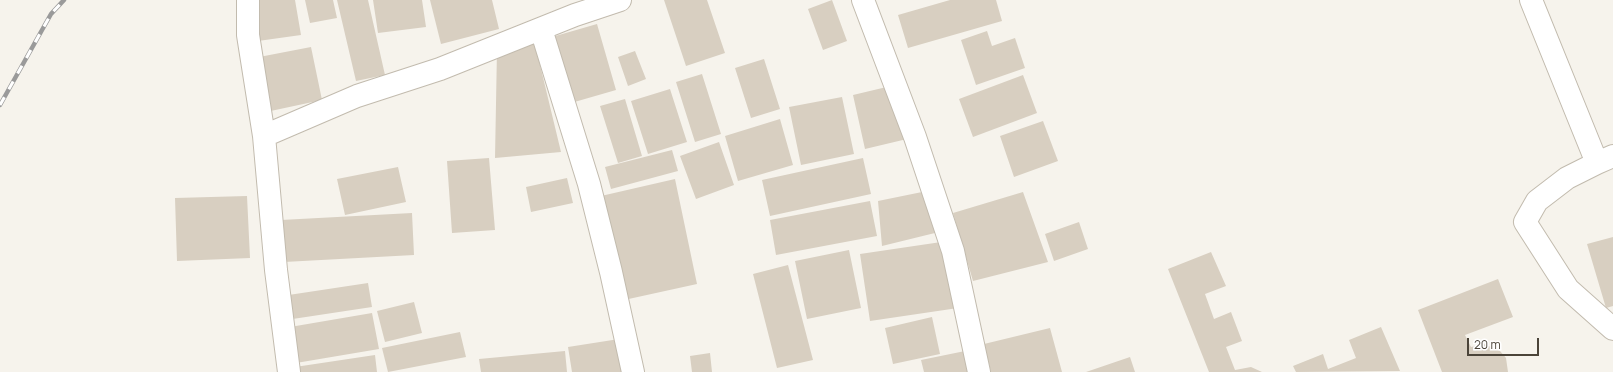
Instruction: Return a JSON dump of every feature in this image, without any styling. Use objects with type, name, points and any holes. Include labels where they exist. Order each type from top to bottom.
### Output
[{"type":"street","points":[[248,0],[248,35],[264,136],[276,270],[289,372]]},
{"type":"street","points":[[264,136],[357,96],[440,69],[620,0]]},
{"type":"street","points":[[863,0],[915,137],[953,251],[979,372]]},
{"type":"street","points":[[1531,0],[1605,159],[1567,178],[1537,201],[1525,222],[1568,289],[1613,329]]},
{"type":"street","points":[[541,29],[589,184],[611,272],[633,372]]},
{"type":"building","points":[[251,0],[295,0],[301,35],[258,41]]},
{"type":"building","points":[[305,0],[333,0],[337,18],[310,23]]},
{"type":"building","points":[[337,0],[368,0],[385,75],[356,81]]},
{"type":"building","points":[[373,0],[422,0],[426,27],[378,33]]},
{"type":"building","points":[[430,0],[492,0],[499,29],[441,44]]},
{"type":"building","points":[[664,0],[707,0],[725,53],[686,66]]},
{"type":"building","points":[[832,0],[847,41],[823,50],[808,9]]},
{"type":"building","points":[[950,0],[996,0],[1002,21],[908,48],[898,15]]},
{"type":"building","points":[[597,24],[616,90],[571,103],[552,37]]},
{"type":"building","points":[[987,31],[992,46],[1015,38],[1025,68],[976,85],[961,40]]},
{"type":"building","points":[[534,40],[561,152],[495,158],[497,49]]},
{"type":"building","points":[[311,47],[322,100],[266,112],[254,58]]},
{"type":"building","points":[[635,51],[646,79],[628,86],[618,57]]},
{"type":"building","points":[[764,59],[780,109],[751,118],[735,68]]},
{"type":"building","points":[[702,74],[721,134],[695,142],[676,82]]},
{"type":"building","points":[[1023,75],[1037,113],[973,137],[959,99]]},
{"type":"building","points":[[895,85],[907,139],[865,149],[853,95]]},
{"type":"building","points":[[670,89],[687,142],[648,154],[631,101]]},
{"type":"building","points":[[842,97],[854,154],[801,165],[789,107]]},
{"type":"building","points":[[625,99],[642,156],[618,163],[600,106]]},
{"type":"building","points":[[780,119],[793,165],[738,181],[725,136]]},
{"type":"building","points":[[1043,121],[1058,161],[1014,177],[1000,136]]},
{"type":"building","points":[[719,142],[734,185],[696,199],[680,156]]},
{"type":"building","points":[[672,150],[678,171],[611,189],[605,167]]},
{"type":"building","points":[[489,158],[495,230],[452,233],[447,161]]},
{"type":"building","points":[[863,158],[871,194],[770,216],[762,180]]},
{"type":"building","points":[[398,167],[406,202],[345,215],[337,179]]},
{"type":"building","points":[[567,178],[573,203],[531,212],[526,187]]},
{"type":"building","points":[[675,179],[697,284],[624,300],[601,196]]},
{"type":"building","points":[[927,191],[939,232],[882,246],[878,201]]},
{"type":"building","points":[[1023,192],[1048,262],[973,281],[953,213]]},
{"type":"building","points":[[247,196],[250,258],[177,261],[175,198]]},
{"type":"building","points":[[870,201],[877,236],[776,255],[770,220]]},
{"type":"building","points":[[412,213],[414,255],[284,262],[281,220]]},
{"type":"building","points":[[1079,222],[1088,249],[1054,261],[1045,234]]},
{"type":"building","points":[[1613,237],[1613,306],[1606,308],[1587,244]]},
{"type":"building","points":[[948,241],[958,308],[870,321],[860,254]]},
{"type":"building","points":[[849,250],[861,308],[807,319],[795,261]]},
{"type":"building","points":[[1211,252],[1226,286],[1205,294],[1214,319],[1231,312],[1242,341],[1226,347],[1235,370],[1251,367],[1262,372],[1209,372],[1168,269]]},
{"type":"building","points":[[788,265],[813,360],[777,368],[753,274]]},
{"type":"building","points":[[1498,279],[1513,317],[1465,335],[1471,347],[1484,344],[1500,351],[1506,358],[1508,372],[1442,372],[1418,310]]},
{"type":"building","points":[[368,283],[372,307],[286,320],[282,296]]},
{"type":"building","points":[[414,302],[422,333],[385,342],[377,311]]},
{"type":"building","points":[[372,313],[379,349],[296,363],[290,327]]},
{"type":"building","points":[[932,317],[940,354],[893,364],[885,328]]},
{"type":"building","points":[[1381,327],[1400,371],[1296,372],[1293,366],[1323,354],[1328,369],[1356,358],[1349,340]]},
{"type":"building","points":[[1050,328],[1062,372],[991,372],[984,344]]},
{"type":"building","points":[[460,332],[466,357],[388,372],[382,348]]},
{"type":"building","points":[[619,339],[624,372],[572,372],[568,347]]},
{"type":"building","points":[[970,350],[974,372],[924,372],[921,360]]},
{"type":"building","points":[[565,351],[567,372],[481,372],[479,359]]},
{"type":"building","points":[[710,353],[712,372],[692,372],[690,356]]},
{"type":"building","points":[[375,355],[377,372],[295,372],[295,367]]},
{"type":"building","points":[[1130,357],[1135,372],[1086,372]]},
{"type":"railway","points":[[0,105],[51,14],[64,0]]}]
